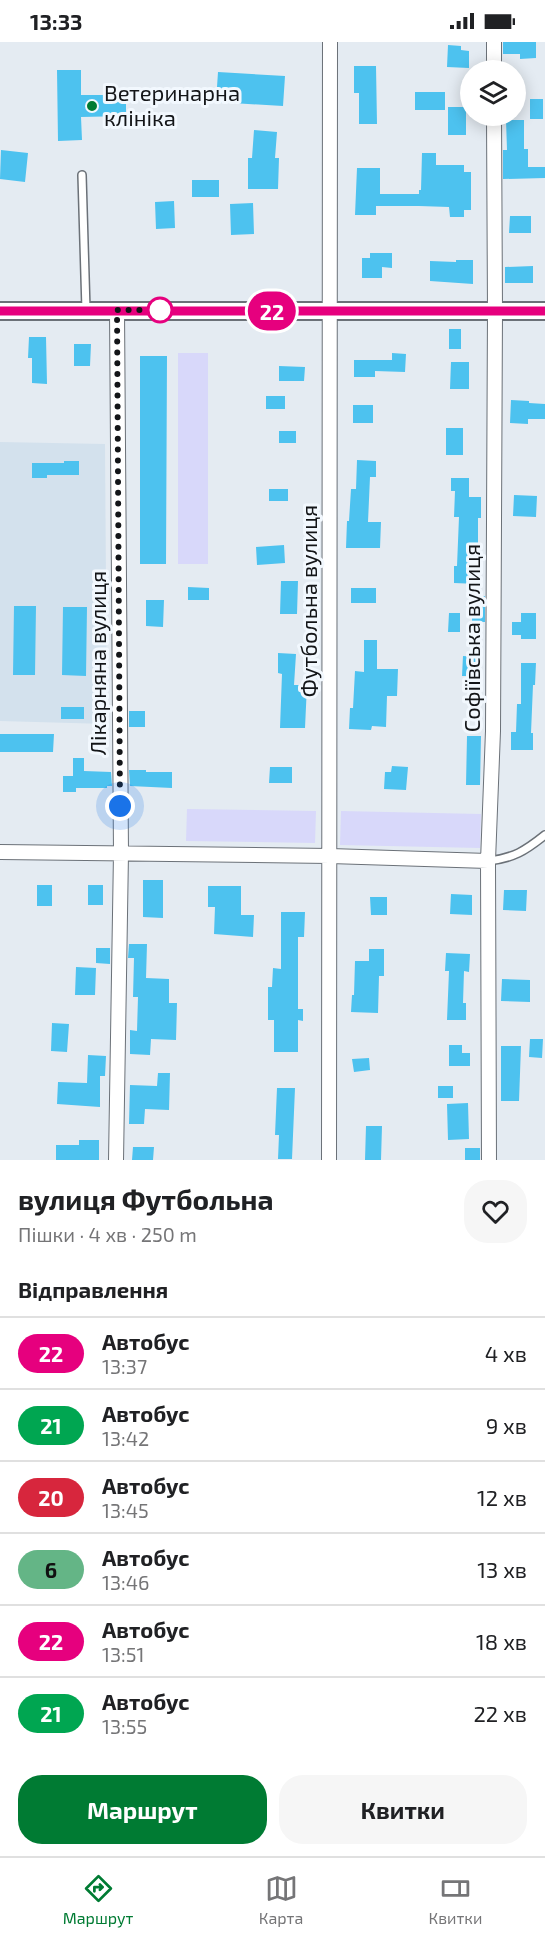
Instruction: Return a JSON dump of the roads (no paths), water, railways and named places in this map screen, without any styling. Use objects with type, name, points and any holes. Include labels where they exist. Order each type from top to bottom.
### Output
[{"type":"street","name":"Футбольна вулиця","points":[[329,1160],[330,42]]},
{"type":"street","points":[[494,42],[494,60]]},
{"type":"street","name":"Софіївська вулиця","points":[[489,1160],[488,861],[493,731],[494,126]]},
{"type":"street","points":[[0,310],[545,311]]},
{"type":"street","name":"Лікарняна вулиця","points":[[116,1160],[121,853],[117,310]]},
{"type":"street","points":[[0,852],[330,856],[488,861]]},
{"type":"lane","points":[[82,174],[86,310]]},
{"type":"lane","points":[[488,861],[505,859],[525,852],[545,835]]},
{"type":"place","name":"Ветеринарна клініка","points":[[92,106]]}]
